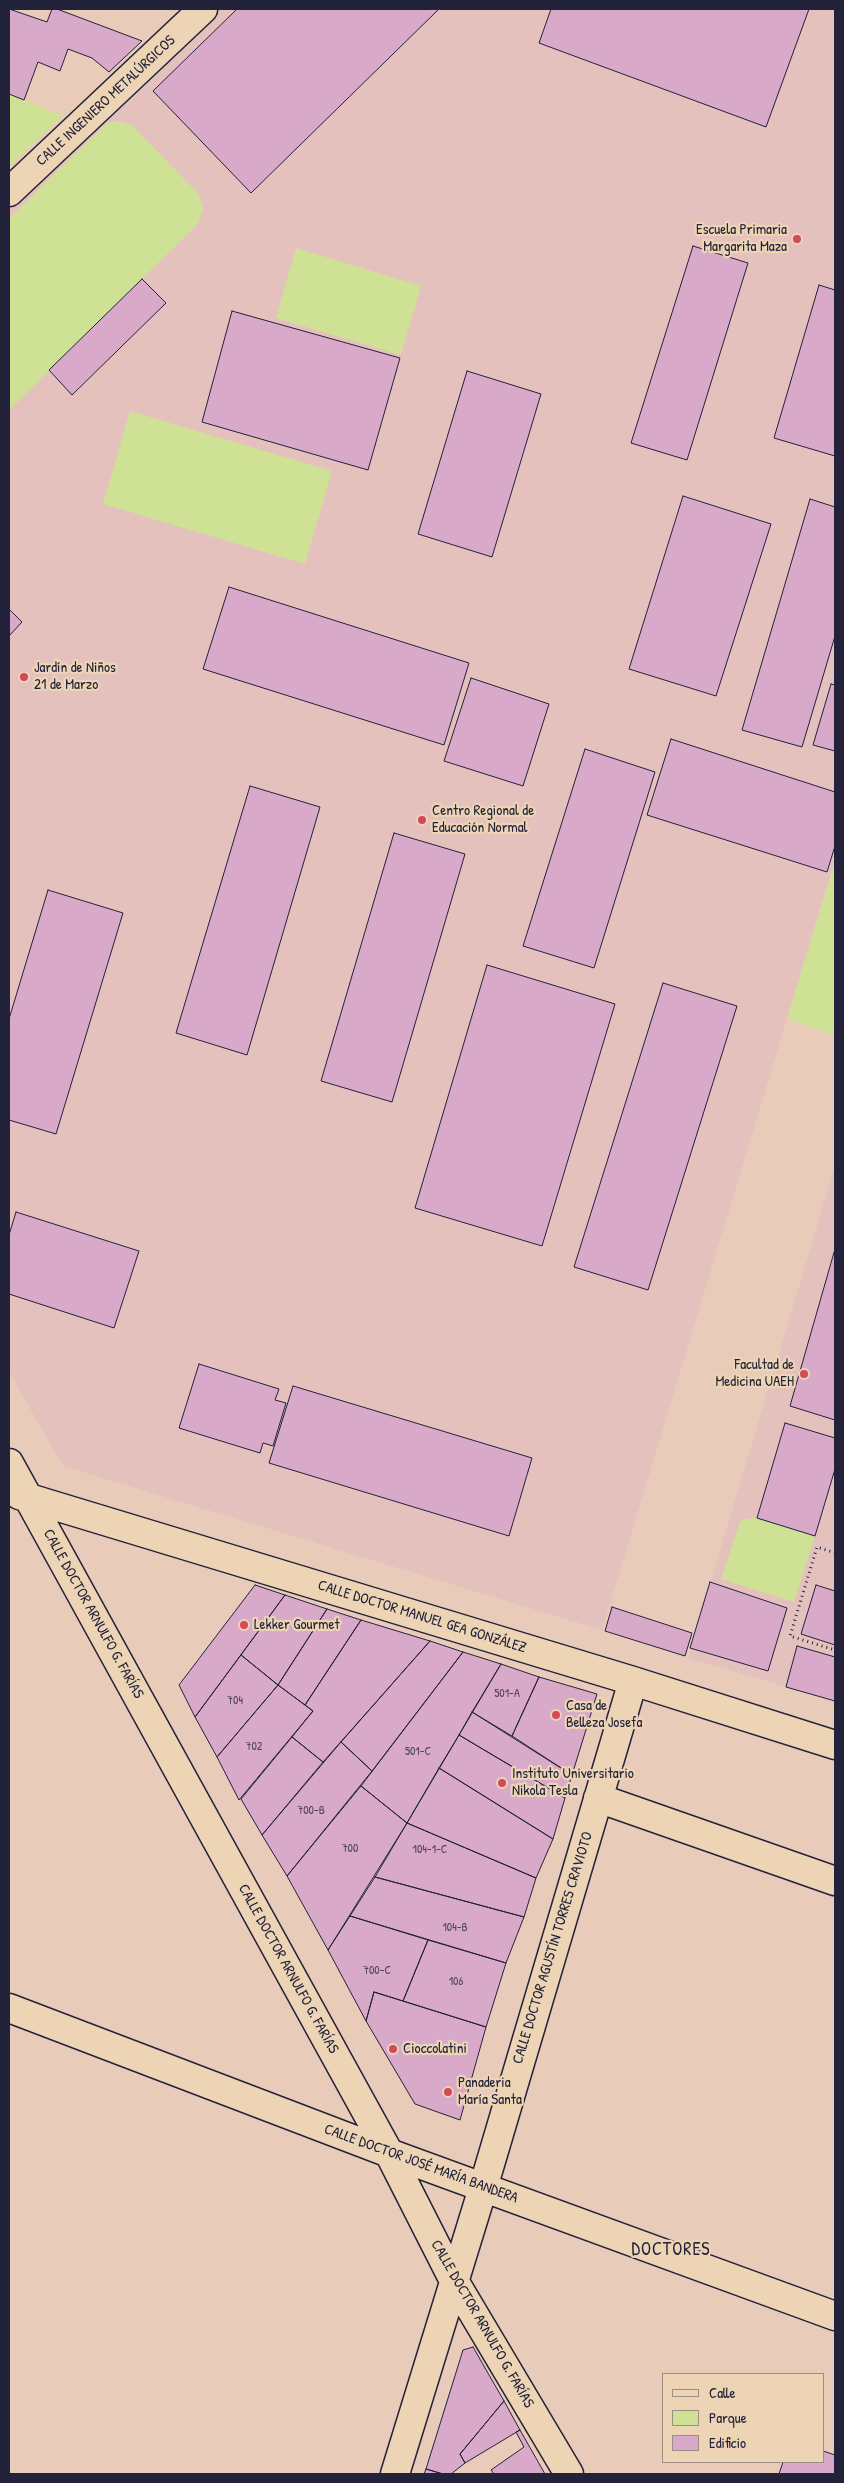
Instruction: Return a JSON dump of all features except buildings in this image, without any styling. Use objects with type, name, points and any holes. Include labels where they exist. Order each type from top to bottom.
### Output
[{"type":"street","name":"CALLE INGENIERO METALÚRGICOS","points":[[9,192],[203,9]]},
{"type":"street","name":"CALLE DOCTOR ARNULFO G. FARÍAS","points":[[9,1463],[19,1495],[389,2153],[453,2279],[569,2474]]},
{"type":"street","name":"CALLE DOCTOR MANUEL GEA GONZÁLEZ","points":[[19,1495],[633,1681],[835,1745]]},
{"type":"street","name":"CALLE DOCTOR AGUSTÍN TORRES CRAVIOTO","points":[[395,2474],[453,2279],[483,2188],[633,1681]]},
{"type":"street","points":[[598,1798],[835,1881]]},
{"type":"street","name":"CALLE DOCTOR JOSÉ MARÍA BANDERA","points":[[9,2008],[389,2153],[835,2316]]},
{"type":"path","points":[[835,1553],[817,1547],[790,1636],[835,1650]]},
{"type":"shaded area","name":"Centro Regional de Educación Normal","points":[[215,9],[835,9],[835,860],[602,1630],[63,1466],[9,1372],[9,208]]},
{"type":"shaded area","name":"Facultad de Medicina UAEH","points":[[835,1166],[835,1701],[688,1658]]},
{"type":"green space","points":[[9,94],[63,115],[9,167]]},
{"type":"green space","points":[[119,121],[132,125],[199,194],[203,209],[198,224],[9,410],[9,218],[107,123]]},
{"type":"green space","points":[[296,248],[421,286],[401,355],[276,318]]},
{"type":"green space","points":[[130,411],[332,471],[305,564],[103,504]]},
{"type":"green space","points":[[835,860],[835,1035],[787,1019]]},
{"type":"green space","points":[[757,1518],[815,1536],[794,1602],[721,1579],[741,1519]]},
{"type":"place","name":"Escuela Primaria Margarita Maza","points":[[797,239]]},
{"type":"place","name":"Jardín de Niños 21 de Marzo","points":[[24,677]]},
{"type":"place","name":"Centro Regional de Educación Normal","points":[[422,820]]},
{"type":"place","name":"Facultad de Medicina UAEH","points":[[804,1374]]},
{"type":"place","name":"Lekker Gourmet","points":[[244,1625]]},
{"type":"place","name":"Casa de Belleza Josefa","points":[[556,1715]]},
{"type":"place","name":"Instituto Universitario Nikola Tesla","points":[[502,1783]]},
{"type":"place","name":"Cioccolatini","points":[[393,2049]]},
{"type":"place","name":"Panaderia María Santa","points":[[448,2092]]},
{"type":"district","name":"DOCTORES","points":[[671,2250]]}]
